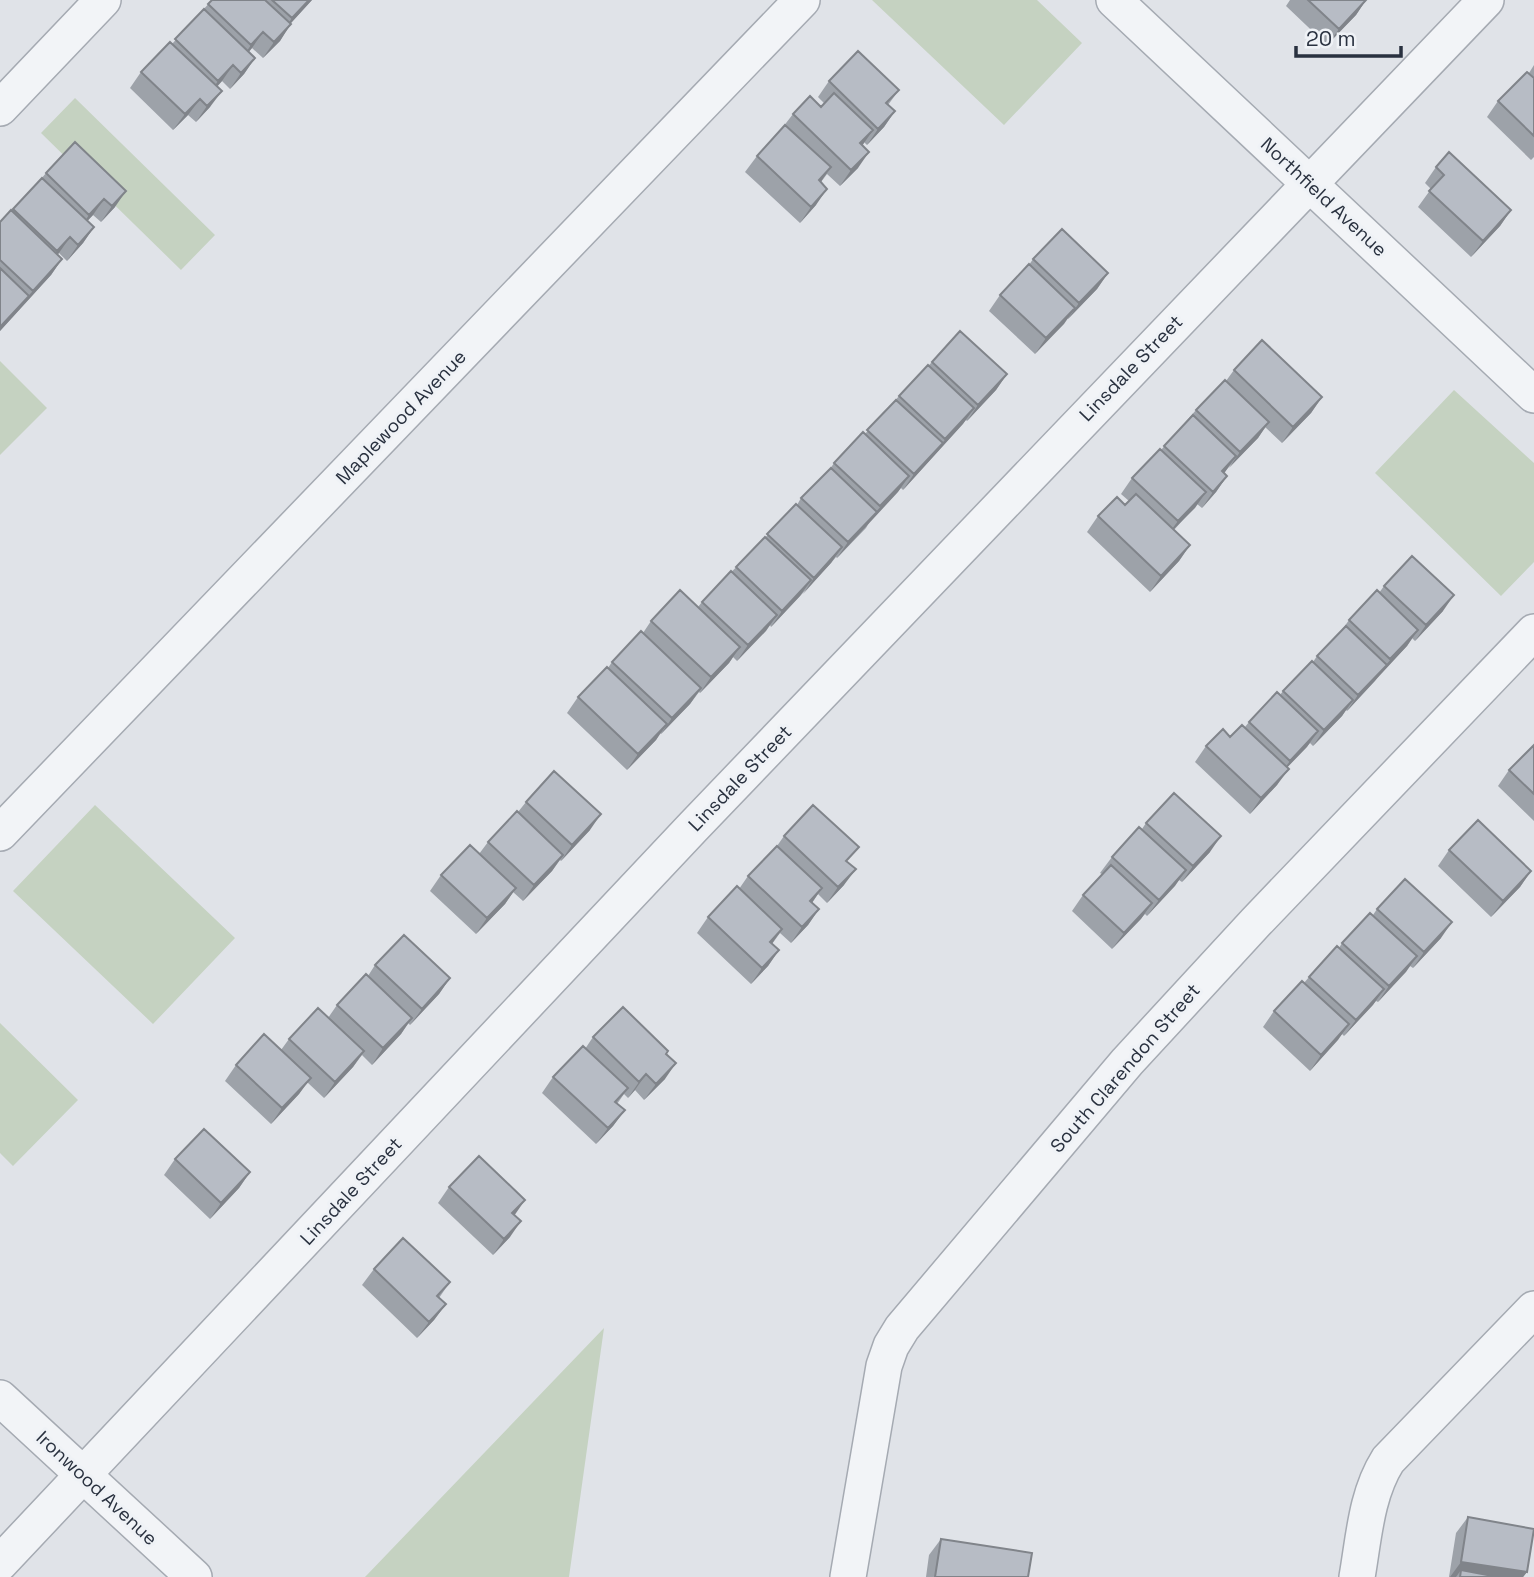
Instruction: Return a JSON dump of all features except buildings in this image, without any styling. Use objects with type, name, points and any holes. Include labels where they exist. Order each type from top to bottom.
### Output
[{"type":"street","points":[[0,108],[103,0]]},
{"type":"street","name":"Maplewood Avenue","points":[[0,833],[803,0]]},
{"type":"street","name":"Northfield Avenue","points":[[1114,0],[1534,395]]},
{"type":"street","name":"Linsdale Street","points":[[0,1563],[693,827],[1486,0]]},
{"type":"street","name":"South Clarendon Street","points":[[848,1577],[884,1366],[891,1346],[902,1328],[1127,1062],[1256,922],[1534,632]]},
{"type":"street","points":[[1357,1577],[1371,1496],[1377,1478],[1388,1460],[1534,1310]]},
{"type":"street","name":"Ironwood Avenue","points":[[0,1398],[194,1577]]},
{"type":"green space","points":[[872,0],[1037,0],[1082,43],[1004,125]]},
{"type":"green space","points":[[75,98],[215,235],[181,270],[41,133]]},
{"type":"green space","points":[[0,361],[47,408],[0,455]]},
{"type":"green space","points":[[1454,390],[1534,463],[1534,562],[1501,596],[1375,473]]},
{"type":"green space","points":[[95,805],[235,938],[153,1024],[13,891]]},
{"type":"green space","points":[[0,1023],[78,1100],[13,1166],[0,1153]]},
{"type":"green space","points":[[604,1328],[569,1577],[365,1577]]}]
